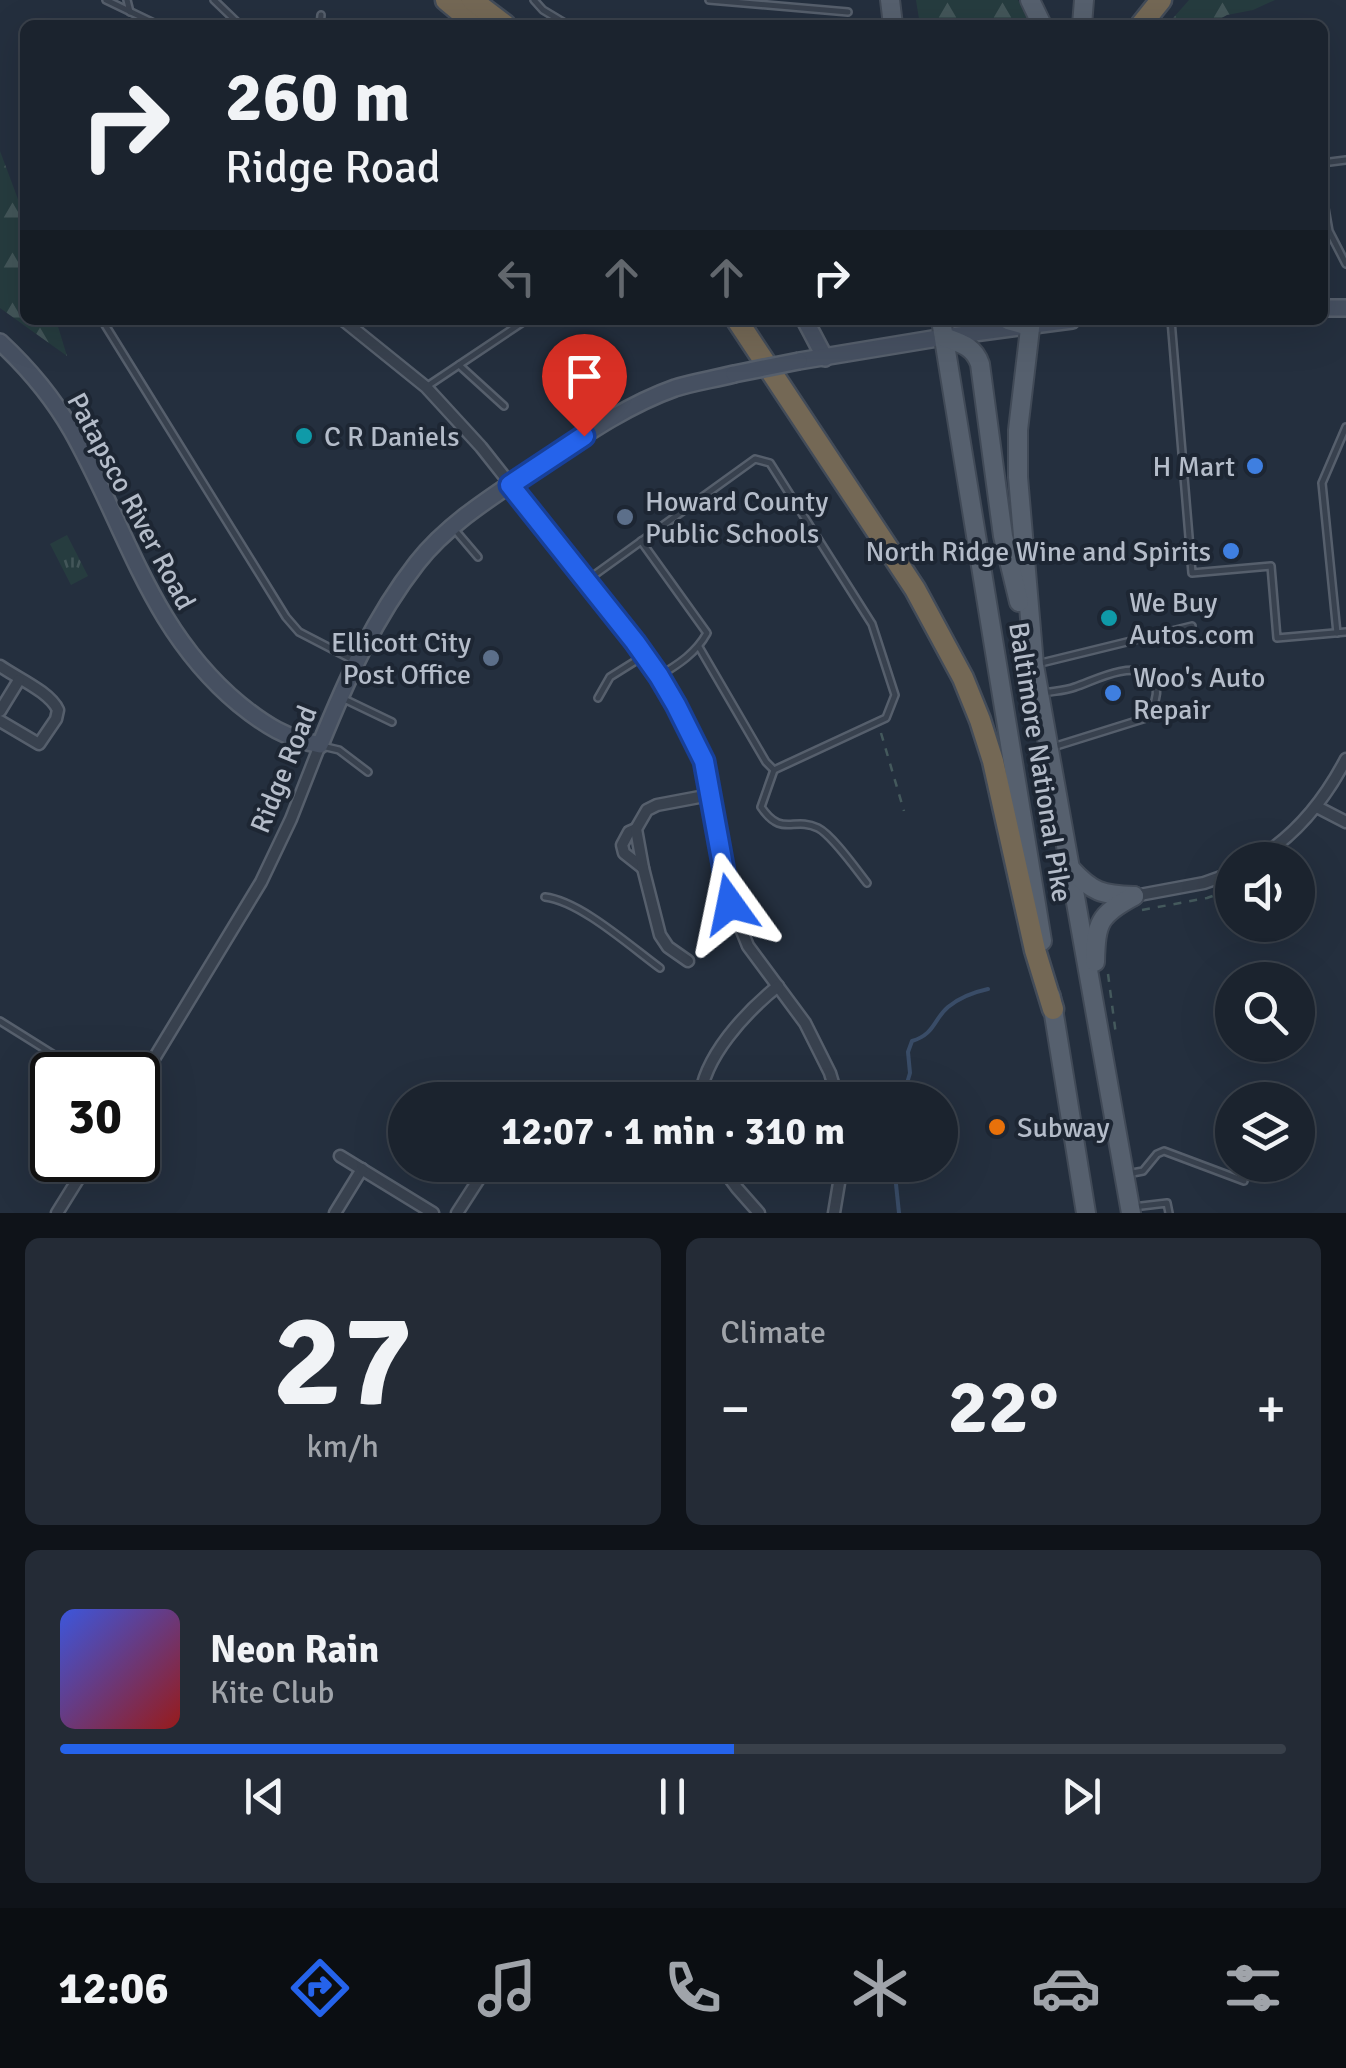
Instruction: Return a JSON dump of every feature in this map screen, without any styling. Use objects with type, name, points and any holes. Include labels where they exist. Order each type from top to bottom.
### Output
[{"type":"highway","points":[[446,0],[470,20]]},
{"type":"highway","points":[[472,0],[498,20]]},
{"type":"highway","points":[[1145,20],[1161,0]]},
{"type":"highway","points":[[740,325],[914,589],[963,678],[993,761],[1053,1009]]},
{"type":"main road","name":"Baltimore National Pike","points":[[1030,325],[1018,461],[1034,665],[1130,1210]]},
{"type":"main road","name":"Baltimore National Pike","points":[[943,328],[1086,1213]]},
{"type":"main road","points":[[943,328],[970,347],[980,364],[1002,536],[1034,665]]},
{"type":"main road","points":[[1071,869],[1096,891],[1136,904]]},
{"type":"main road","points":[[1093,997],[1102,918],[1111,909],[1136,904]]},
{"type":"street","points":[[349,325],[426,388],[481,447],[659,676],[704,761],[730,904],[748,946],[805,1023],[833,1082]]},
{"type":"street","points":[[808,325],[826,358]]},
{"type":"street","name":"Ridge Road","points":[[158,1052],[261,882],[355,662],[400,587],[420,560],[453,528],[584,436],[637,404],[676,388],[826,358],[943,328],[995,325]]},
{"type":"street","name":"Patapsco River Road","points":[[1,344],[25,366],[72,432],[150,594],[197,662],[260,721],[292,739],[320,745]]},
{"type":"street","points":[[0,666],[52,698],[58,710],[38,744],[0,722]]},
{"type":"street","points":[[0,711],[19,680]]},
{"type":"street","points":[[1280,842],[1318,806],[1346,759]]},
{"type":"street","points":[[688,961],[668,947],[660,935],[636,828],[647,810],[657,804],[710,795]]},
{"type":"street","points":[[1318,806],[1346,822]]},
{"type":"street","points":[[1136,904],[1215,879]]},
{"type":"street","points":[[704,1082],[707,1071],[752,1007],[778,986]]},
{"type":"street","points":[[340,1156],[433,1213]]},
{"type":"street","points":[[335,1213],[362,1169]]},
{"type":"street","points":[[57,1213],[76,1182]]},
{"type":"street","points":[[457,1213],[477,1182]]},
{"type":"street","points":[[732,1182],[759,1213]]},
{"type":"street","points":[[834,1213],[839,1182]]},
{"type":"lane","points":[[106,0],[147,20]]},
{"type":"lane","points":[[127,0],[130,12]]},
{"type":"lane","points":[[214,0],[235,20]]},
{"type":"lane","points":[[534,0],[560,20]]},
{"type":"lane","points":[[709,0],[848,12]]},
{"type":"lane","points":[[320,20],[321,15]]},
{"type":"lane","points":[[1328,225],[1346,264]]},
{"type":"lane","points":[[105,325],[286,617],[299,632],[355,662]]},
{"type":"lane","points":[[426,388],[519,325]]},
{"type":"lane","points":[[1171,325],[1192,573],[1270,566],[1276,638],[1346,632]]},
{"type":"lane","points":[[459,365],[504,406]]},
{"type":"lane","points":[[1337,633],[1322,483],[1346,427]]},
{"type":"lane","points":[[585,581],[755,459],[770,463],[872,624],[895,695],[886,718],[774,770],[761,807],[769,819],[780,825],[817,827],[866,882]]},
{"type":"lane","points":[[453,528],[478,557]]},
{"type":"lane","points":[[641,541],[707,633],[699,648],[659,676]]},
{"type":"lane","points":[[1034,665],[1192,626]]},
{"type":"lane","points":[[699,648],[774,770]]},
{"type":"lane","points":[[598,698],[610,677],[645,656]]},
{"type":"lane","points":[[1040,694],[1073,688],[1113,673],[1138,670],[1152,674],[1156,683],[1154,704],[1146,718],[1050,748]]},
{"type":"lane","points":[[340,696],[392,722]]},
{"type":"lane","points":[[320,745],[338,750],[368,772]]},
{"type":"lane","points":[[544,897],[556,898],[580,910],[660,968]]},
{"type":"lane","points":[[0,1021],[48,1052]]},
{"type":"lane","points":[[1122,1175],[1144,1170],[1164,1151],[1215,1170]]},
{"type":"lane","points":[[1130,1210],[1168,1203],[1169,1213]]},
{"type":"path","points":[[878,722],[904,811]]},
{"type":"path","points":[[1136,904],[1215,895]]},
{"type":"path","points":[[1107,968],[1116,1037]]},
{"type":"green space","points":[[916,0],[1018,0],[1028,20],[919,20]]},
{"type":"green space","points":[[1189,0],[1275,0],[1218,20],[1171,20]]},
{"type":"green space","points":[[0,151],[20,205],[20,322],[0,308]]},
{"type":"green space","points":[[24,325],[58,325],[67,356]]},
{"type":"green space","points":[[67,535],[88,576],[71,585],[50,544]]},
{"type":"waterway","points":[[907,1082],[912,1041],[930,1031],[952,1004],[988,989]]},
{"type":"waterway","points":[[896,1182],[899,1213]]},
{"type":"place","name":"C R Daniels","points":[[304,436]]},
{"type":"place","name":"H Mart","points":[[1255,466]]},
{"type":"place","name":"Howard County Public Schools","points":[[625,517]]},
{"type":"place","name":"North Ridge Wine and Spirits","points":[[1231,551]]},
{"type":"place","name":"We Buy Autos.com","points":[[1109,618]]},
{"type":"place","name":"Ellicott City Post Office","points":[[491,658]]},
{"type":"place","name":"Woo's Auto Repair","points":[[1113,693]]},
{"type":"place","name":"Subway","points":[[997,1127]]},
{"type":"route","points":[[584,436],[510,485],[635,642],[676,705],[704,761],[730,904]]}]
